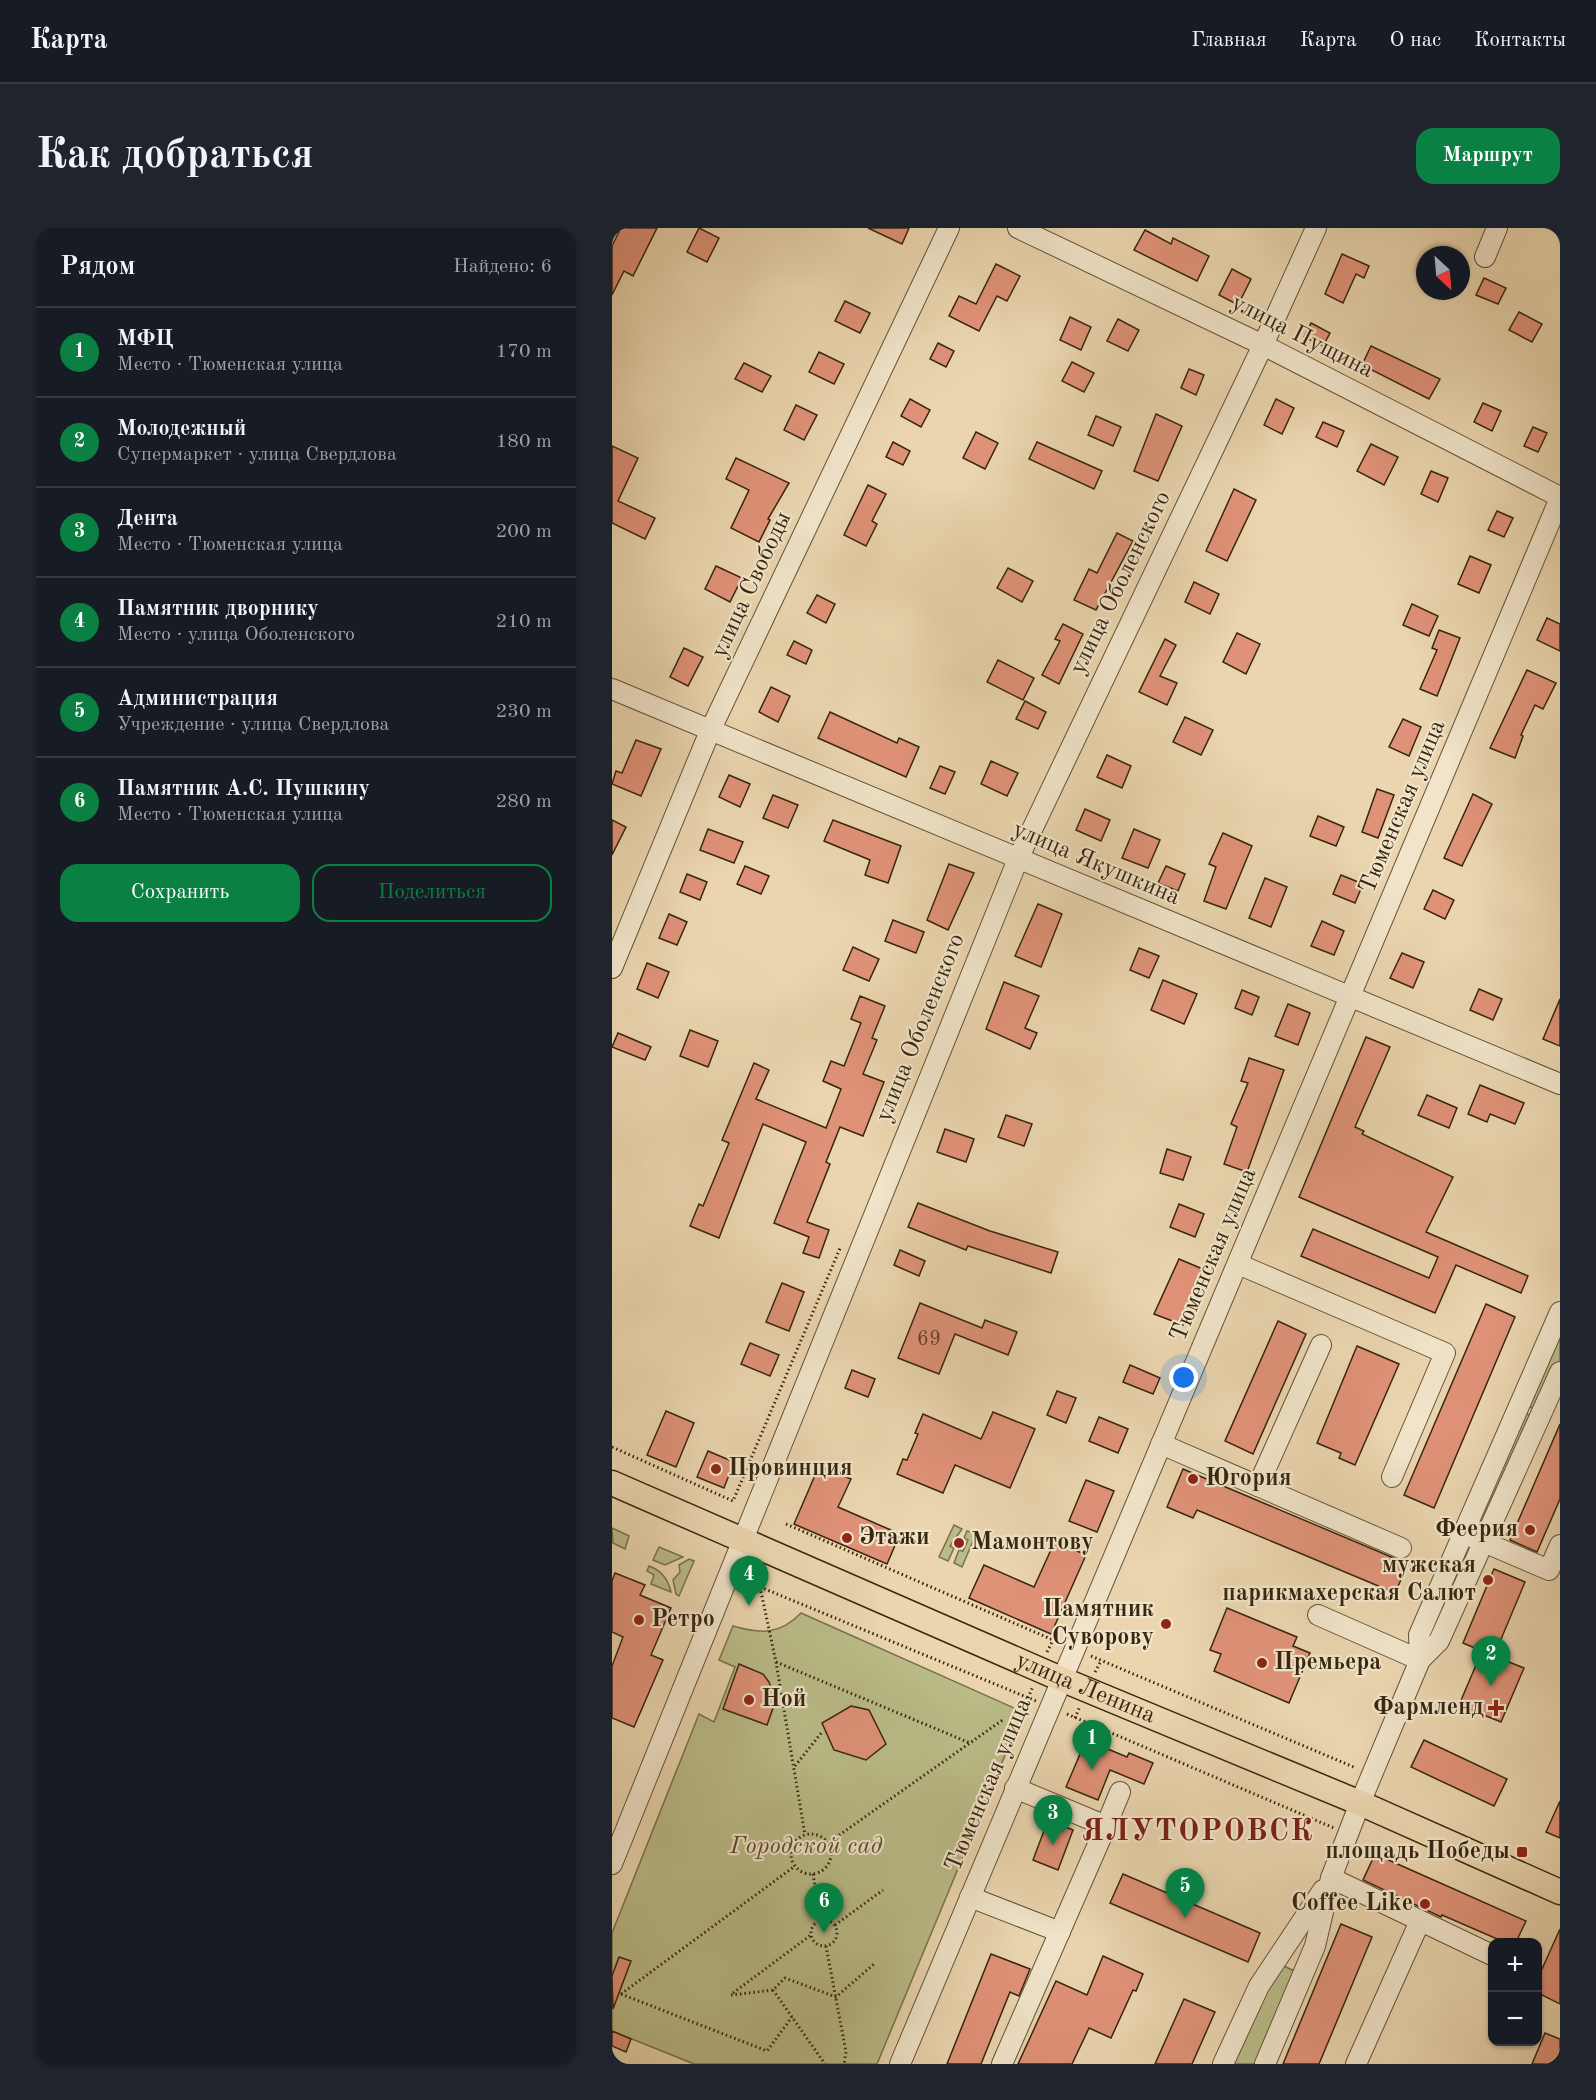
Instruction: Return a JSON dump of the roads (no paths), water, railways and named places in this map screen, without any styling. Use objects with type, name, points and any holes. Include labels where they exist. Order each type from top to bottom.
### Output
[{"type":"main road","name":"улица Ленина","points":[[612,1483],[1061,1679],[1360,1803],[1560,1892]]},
{"type":"street","name":"улица Свободы","points":[[612,968],[711,731],[949,228]]},
{"type":"street","name":"улица Пущина","points":[[1018,228],[1263,345],[1560,498]]},
{"type":"street","name":"улица Оболенского","points":[[612,1864],[1018,859],[1263,345],[1316,228]]},
{"type":"street","points":[[1485,257],[1497,228]]},
{"type":"street","name":"Тюменская улица","points":[[900,2064],[1560,498]]},
{"type":"street","name":"улица Якушкина","points":[[612,690],[1350,999],[1560,1084]]},
{"type":"street","points":[[1238,1264],[1445,1353],[1392,1477]]},
{"type":"street","points":[[1420,1660],[1419,1635],[1559,1317]]},
{"type":"street","points":[[1258,1486],[1321,1345]]},
{"type":"street","points":[[1265,2064],[1315,1946],[1331,1878],[1420,1660],[1439,1641],[1560,1372]]},
{"type":"street","points":[[1518,1406],[1540,1416]]},
{"type":"street","points":[[1161,1444],[1401,1548]]},
{"type":"street","points":[[1463,1534],[1549,1570],[1560,1545]]},
{"type":"street","points":[[1318,1615],[1420,1660]]},
{"type":"street","points":[[1015,1788],[1106,1826]]},
{"type":"street","points":[[1002,2064],[1120,1792]]},
{"type":"street","points":[[1331,1878],[1488,1953]]},
{"type":"street","points":[[1223,2064],[1259,1986],[1331,1878]]},
{"type":"street","points":[[970,1897],[1060,1932]]},
{"type":"street","points":[[1356,2064],[1420,1921]]},
{"type":"place","name":"Провинция","points":[[716,1469]]},
{"type":"place","name":"Югория","points":[[1193,1479]]},
{"type":"place","name":"Феерия","points":[[1530,1530]]},
{"type":"place","name":"Этажи","points":[[847,1538]]},
{"type":"place","name":"Мамонтову","points":[[959,1543]]},
{"type":"place","name":"мужская парикмахерская Салют","points":[[1488,1580]]},
{"type":"place","name":"Памятник дворнику","points":[[749,1606]]},
{"type":"place","name":"Ретро","points":[[639,1620]]},
{"type":"place","name":"Памятник Суворову","points":[[1166,1624]]},
{"type":"place","name":"Премьера","points":[[1262,1663]]},
{"type":"place","name":"Молодежный","points":[[1491,1686]]},
{"type":"place","name":"Ной","points":[[749,1700]]},
{"type":"place","name":"Фармленд","points":[[1496,1708]]},
{"type":"place","name":"МФЦ","points":[[1092,1770]]},
{"type":"place","name":"Дента","points":[[1053,1845]]},
{"type":"place","name":"площадь Победы","points":[[1522,1852]]},
{"type":"place","name":"Coffee Like","points":[[1425,1904]]},
{"type":"place","name":"Администрация","points":[[1185,1918]]},
{"type":"place","name":"Памятник А.С. Пушкину","points":[[824,1933]]},
{"type":"district","name":"ЯЛУТОРОВСК","points":[[1198,1832]]},
{"type":"park label","name":"Городской сад","points":[[806,1847]]}]
